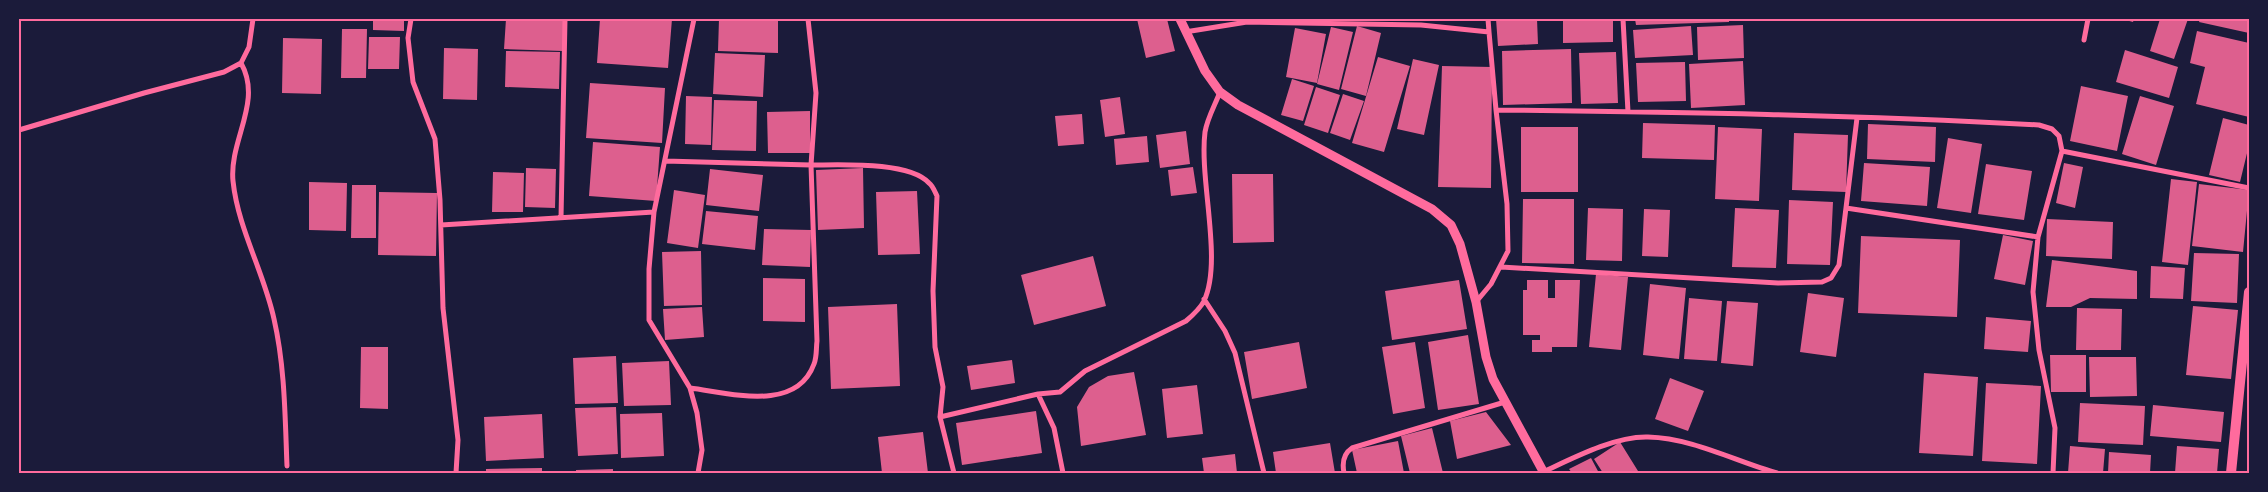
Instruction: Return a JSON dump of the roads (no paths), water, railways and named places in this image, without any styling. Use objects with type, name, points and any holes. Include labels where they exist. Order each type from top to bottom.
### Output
[{"type":"main road","points":[[2231,473],[2249,292]]},
{"type":"street","points":[[19,130],[144,93],[224,72],[241,63],[249,47],[254,19]]},
{"type":"street","points":[[411,19],[408,38],[413,82],[435,139],[441,225],[443,308],[458,440],[456,473]]},
{"type":"street","points":[[560,218],[565,19]]},
{"type":"street","points":[[694,19],[654,212],[649,268],[649,320],[690,388],[697,413],[702,450],[698,473]]},
{"type":"street","points":[[690,388],[774,397],[792,392],[802,383],[815,364],[817,341],[811,165],[816,93],[808,19]]},
{"type":"street","points":[[1180,19],[1205,70],[1220,92],[1246,109],[1432,209],[1451,225],[1457,238],[1476,302],[1486,357],[1493,379],[1544,472],[1604,444],[1647,436],[1686,443],[1777,473]]},
{"type":"street","points":[[1476,302],[1491,284],[1508,252],[1507,204],[1488,19]]},
{"type":"street","points":[[1623,19],[1628,112]]},
{"type":"street","points":[[2084,40],[2088,19]]},
{"type":"street","points":[[1185,32],[1247,22],[1421,25],[1489,32]]},
{"type":"street","points":[[241,63],[250,87],[235,154],[233,180],[240,213],[274,318],[282,366],[287,466]]},
{"type":"street","points":[[940,417],[1038,394],[1060,392],[1085,371],[1186,321],[1197,311],[1204,300],[1210,277],[1211,251],[1204,173],[1206,131],[1220,92]]},
{"type":"street","points":[[1496,110],[1857,118],[2039,125],[2052,129],[2059,136],[2062,151],[2038,237],[2033,292],[2039,350],[2055,428],[2053,473]]},
{"type":"street","points":[[1501,268],[1778,283],[1822,282],[1831,278],[1839,266],[1857,118]]},
{"type":"street","points":[[2062,151],[2249,188]]},
{"type":"street","points":[[666,161],[874,165],[917,174],[930,183],[937,196],[933,290],[935,348],[943,387],[940,417],[954,473]]},
{"type":"street","points":[[1846,208],[2038,237]]},
{"type":"street","points":[[441,225],[654,212]]},
{"type":"street","points":[[1204,300],[1225,331],[1235,353],[1264,473]]},
{"type":"street","points":[[1038,394],[1054,428],[1063,473]]},
{"type":"street","points":[[1344,473],[1343,459],[1346,452],[1352,448],[1505,402]]}]
